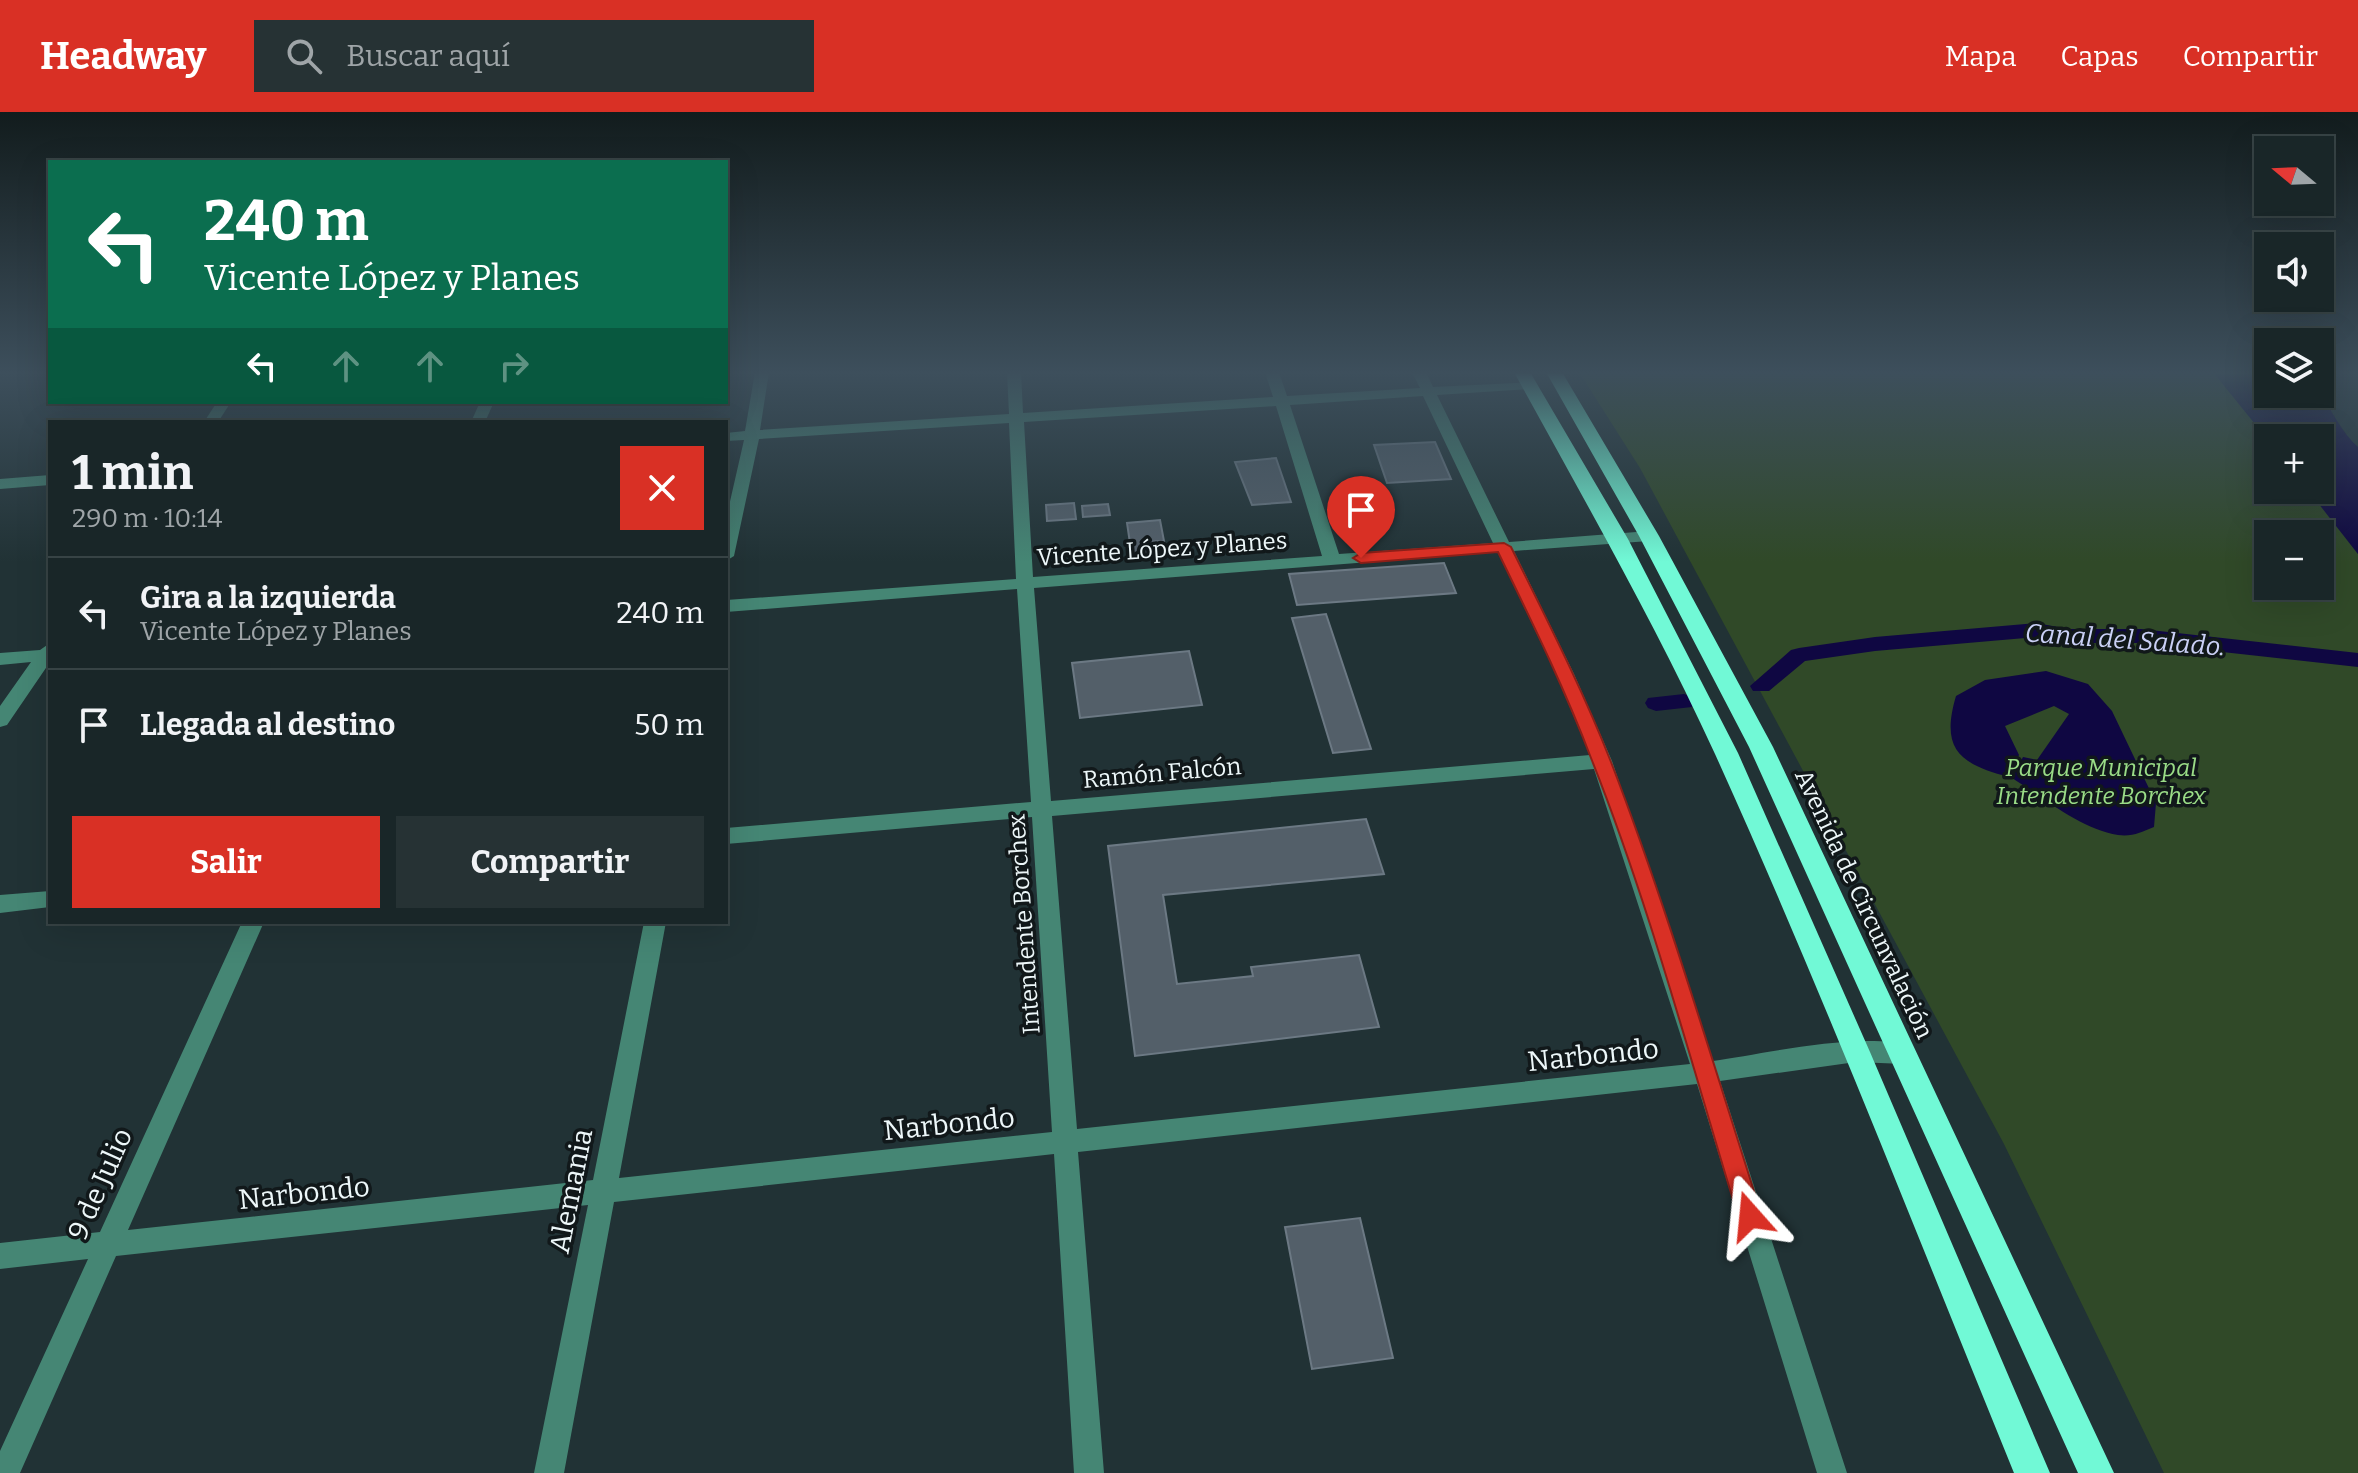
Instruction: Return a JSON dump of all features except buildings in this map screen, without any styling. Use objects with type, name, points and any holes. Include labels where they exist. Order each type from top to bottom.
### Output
[{"type":"highway","points":[[1558,436],[1618,539],[1726,753],[1856,1052],[2032,1473]]},
{"type":"highway","name":"Avenida de Circunvalación","points":[[1591,436],[1649,536],[1761,747],[2096,1473]]},
{"type":"street","points":[[728,547],[752,436]]},
{"type":"street","points":[[728,437],[759,436]]},
{"type":"street","name":"Intendente Borchex","points":[[1017,436],[1089,1473]]},
{"type":"street","points":[[1292,436],[1332,560]]},
{"type":"street","points":[[1450,436],[1565,674],[1602,761],[1654,912],[1832,1473]]},
{"type":"street","points":[[0,484],[48,480]]},
{"type":"street","name":"Vicente López y Planes","points":[[728,606],[1649,536]]},
{"type":"street","points":[[0,659],[48,653]]},
{"type":"street","points":[[0,720],[48,654]]},
{"type":"street","name":"Ramón Falcón","points":[[728,836],[1602,761]]},
{"type":"street","points":[[0,904],[48,899]]},
{"type":"street","name":"9 de Julio","points":[[5,1473],[252,924]]},
{"type":"street","name":"Alemania","points":[[549,1473],[655,924]]},
{"type":"street","name":"Narbondo","points":[[0,1256],[1704,1073],[1856,1052],[1904,1054]]},
{"type":"green space","name":"Parque Municipal Intendente Borchex","points":[[1619,436],[2254,436],[2254,504],[2319,504],[2331,520],[2254,520],[2254,600],[2334,600],[2334,523],[2358,554],[2358,1473],[2164,1473],[2004,1144],[1640,468]]},
{"type":"shaded area","points":[[2334,436],[2347,436],[2358,447],[2358,554],[2319,504],[2334,504]]},
{"type":"shaded area","points":[[2046,671],[2088,684],[2112,711],[2156,803],[2154,827],[2128,835],[2104,832],[2063,812],[2012,778],[2023,757],[2037,760],[2069,714],[2054,706],[2005,726],[2019,755],[2009,777],[1978,766],[1958,752],[1951,730],[1956,696],[1985,680]]},
{"type":"waterway","name":"Canal del Salado.","points":[[1761,686],[1799,655],[1875,644],[2036,630],[2069,636],[2141,636],[2358,660]]},
{"type":"waterway","name":"Canal del Salado.","points":[[1656,703],[1684,702]]},
{"type":"route","points":[[1361,558],[1504,547],[1565,674],[1602,761],[1654,912],[1750,1216]]}]
